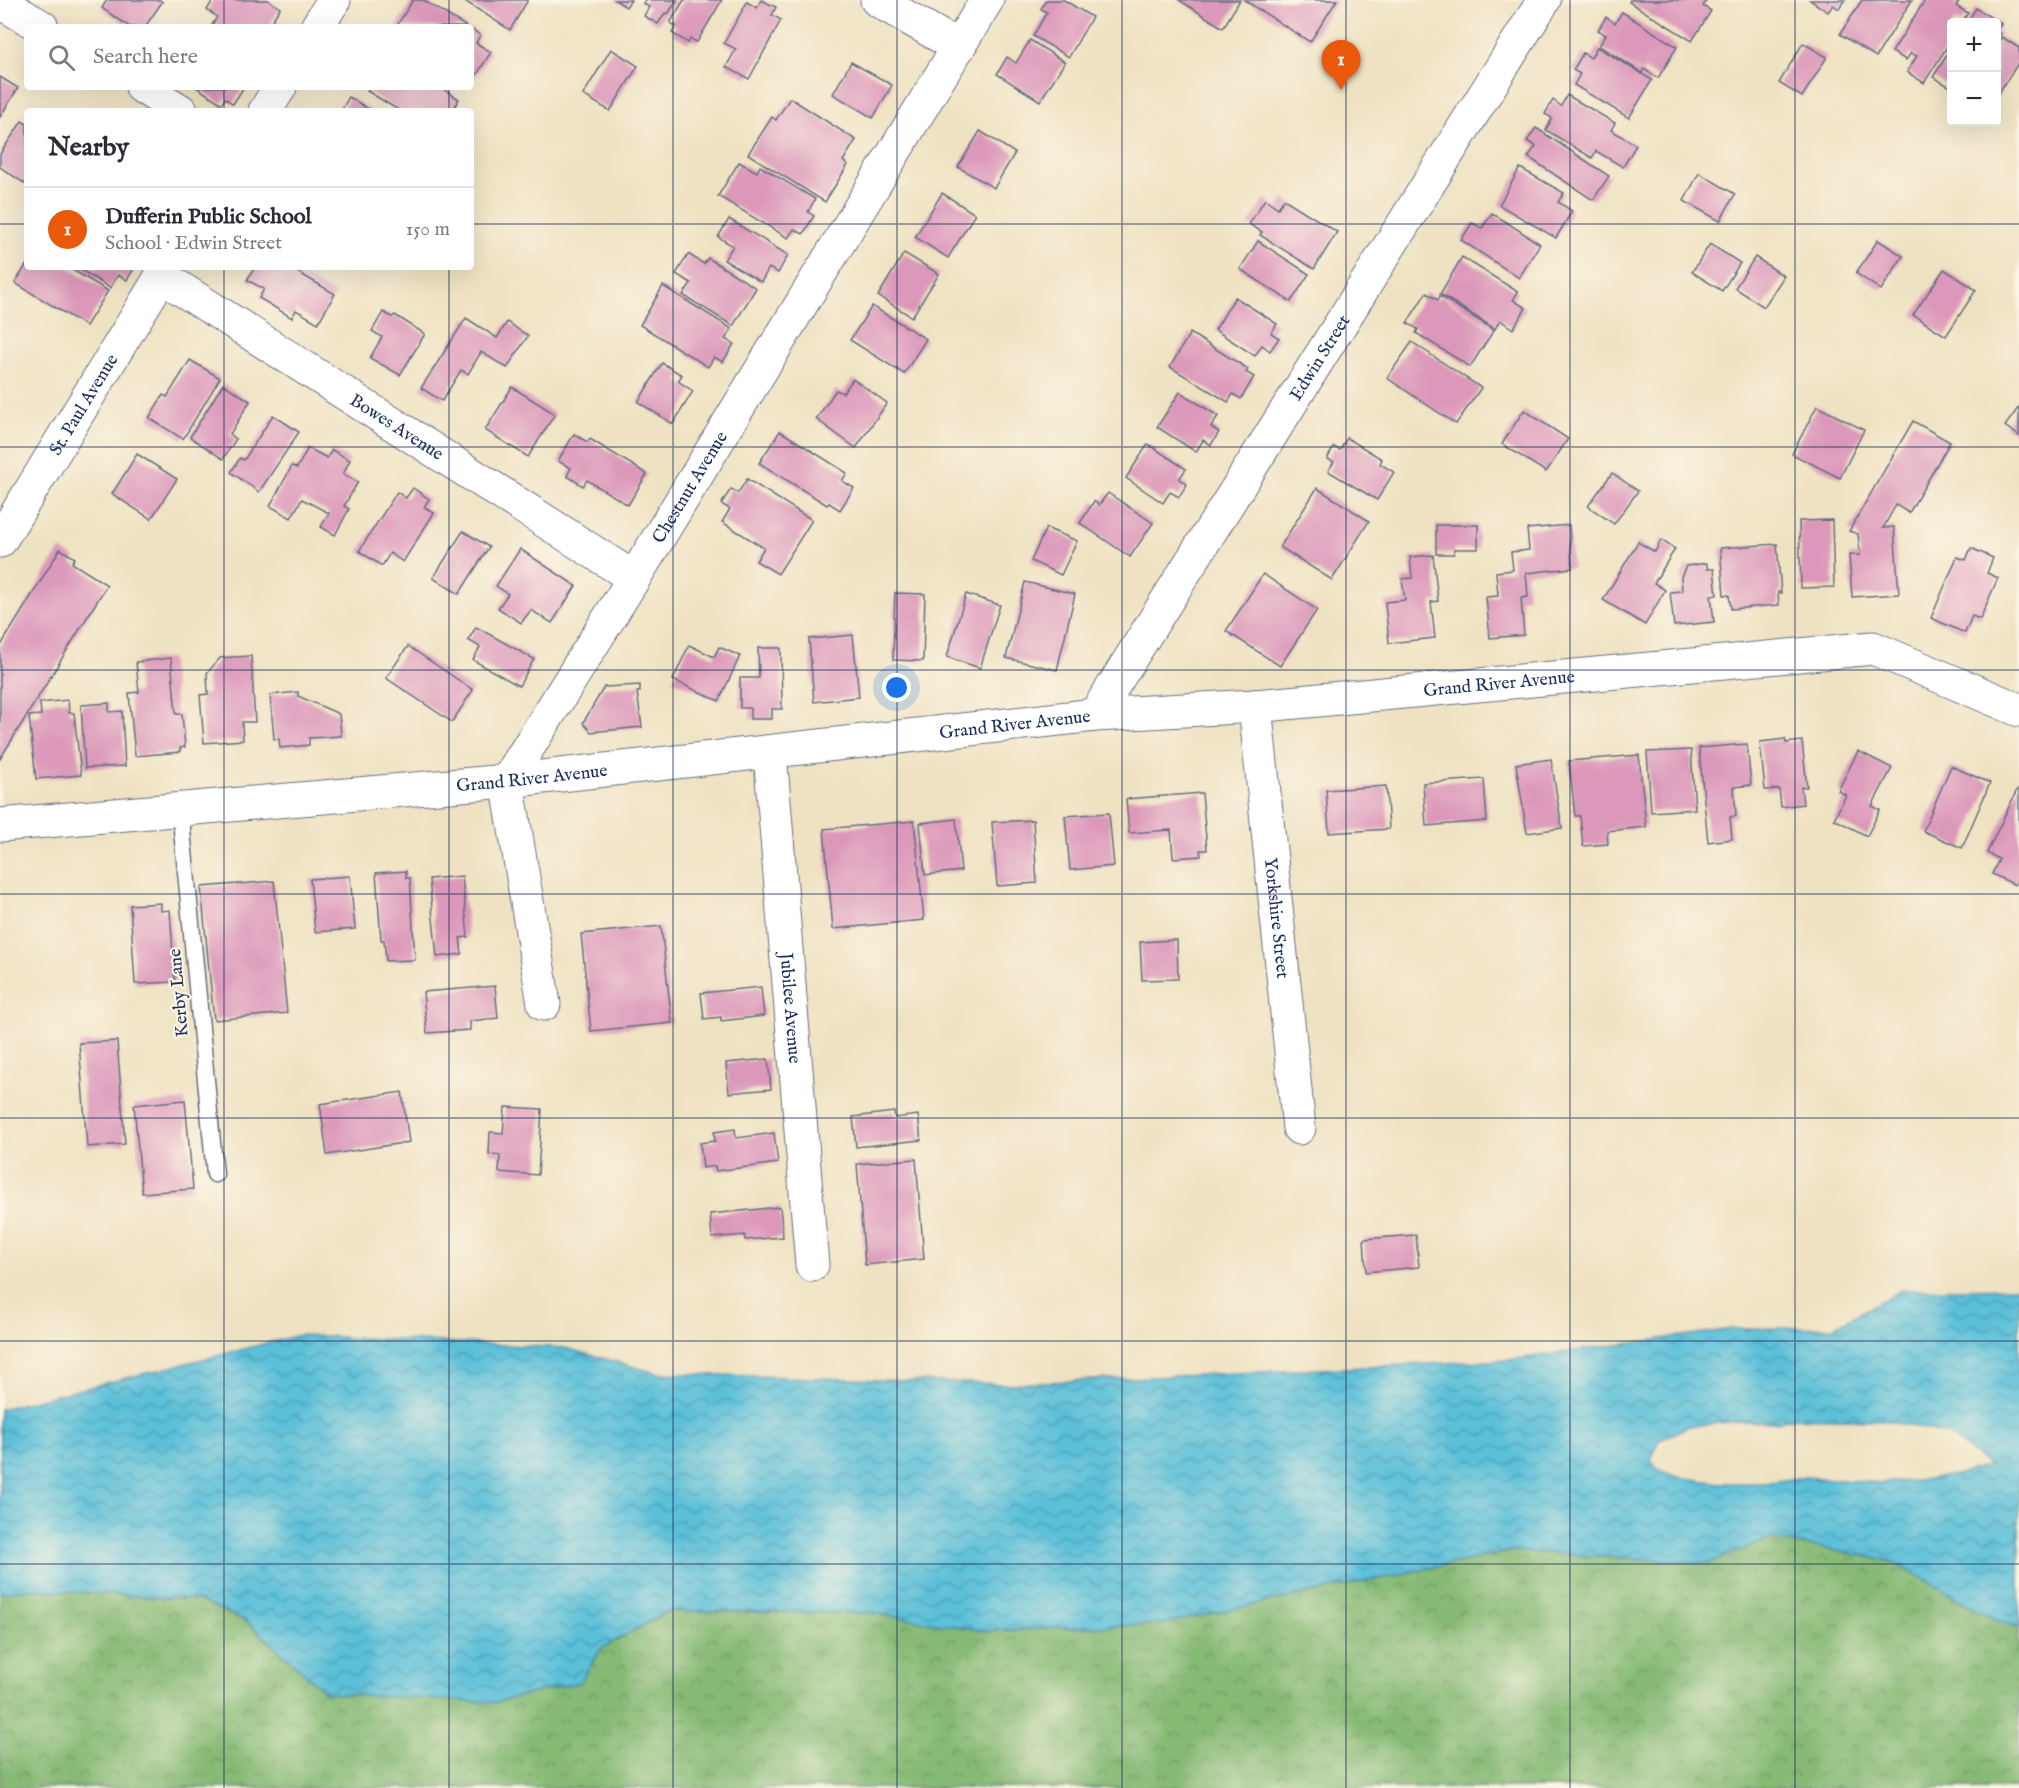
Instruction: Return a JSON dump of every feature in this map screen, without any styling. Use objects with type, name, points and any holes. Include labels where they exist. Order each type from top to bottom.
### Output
[{"type":"street","points":[[319,24],[334,0]]},
{"type":"street","points":[[877,0],[959,47]]},
{"type":"street","name":"Chestnut Avenue","points":[[507,781],[634,578],[987,0]]},
{"type":"street","name":"Edwin Street","points":[[1095,715],[1544,0]]},
{"type":"street","points":[[0,2],[37,24]]},
{"type":"street","points":[[147,90],[177,108]]},
{"type":"street","points":[[267,108],[278,90]]},
{"type":"street","name":"Bowes Avenue","points":[[164,272],[634,578]]},
{"type":"street","name":"St. Paul Avenue","points":[[0,542],[164,272]]},
{"type":"street","name":"Grand River Avenue","points":[[0,825],[507,781],[1095,715],[1255,706],[1873,648],[2019,710]]},
{"type":"street","name":"Yorkshire Street","points":[[1255,706],[1299,1128]]},
{"type":"street","name":"Jubilee Avenue","points":[[770,753],[812,1265]]},
{"type":"street","points":[[507,781],[544,1004]]},
{"type":"lane","name":"Kerby Lane","points":[[180,809],[215,1174]]},
{"type":"green space","points":[[1771,1539],[1891,1561],[1996,1620],[2019,1627],[2019,1788],[0,1788],[0,1593],[27,1589],[198,1600],[246,1621],[327,1693],[580,1681],[601,1649],[668,1611],[872,1613],[986,1631],[1162,1624],[1512,1551],[1709,1563]]},
{"type":"water","points":[[2019,1288],[2019,1627],[1996,1620],[1891,1561],[1771,1539],[1709,1563],[1512,1551],[1162,1624],[986,1631],[872,1613],[668,1611],[601,1649],[580,1682],[493,1703],[327,1693],[246,1621],[198,1600],[27,1589],[0,1593],[0,1409],[300,1335],[565,1348],[657,1373],[1007,1384],[1509,1360],[1733,1329],[1834,1327],[1901,1290]],"holes":[[[1789,1418],[1885,1420],[1948,1434],[1989,1466],[1956,1475],[1917,1481],[1879,1483],[1805,1477],[1764,1483],[1720,1483],[1678,1477],[1657,1469],[1651,1459],[1660,1440],[1689,1426],[1737,1421],[1777,1422]]]},
{"type":"building","points":[[107,0],[160,0],[162,2],[147,24],[126,24],[102,8]]},
{"type":"building","points":[[213,0],[268,0],[280,8],[270,24],[213,24],[217,17],[207,10]]},
{"type":"building","points":[[413,0],[423,0],[462,24],[398,24]]},
{"type":"building","points":[[463,0],[528,0],[510,30]]},
{"type":"building","points":[[615,0],[631,0],[626,7]]},
{"type":"building","points":[[645,0],[677,0],[658,24],[644,16],[649,7],[643,3]]},
{"type":"building","points":[[684,0],[722,0],[697,42],[690,39],[688,43],[672,33],[676,26],[670,23]]},
{"type":"building","points":[[761,0],[776,7],[772,15],[781,20],[749,79],[726,67],[736,49],[724,43],[747,2],[757,8]]},
{"type":"building","points":[[1046,0],[1064,0],[1092,17],[1069,57],[1033,36],[1047,12],[1041,9]]},
{"type":"building","points":[[1179,0],[1240,0],[1223,28]]},
{"type":"building","points":[[1244,0],[1337,0],[1310,42]]},
{"type":"building","points":[[1630,0],[1707,0],[1703,6],[1711,11],[1692,41],[1629,2]]},
{"type":"building","points":[[1810,0],[1845,0],[1839,9],[1833,5],[1828,12]]},
{"type":"building","points":[[1862,0],[1912,0],[1876,57],[1840,34]]},
{"type":"building","points":[[1925,0],[1960,0],[1956,6],[1968,13],[1965,18],[1947,18],[1947,47],[1924,83],[1907,72],[1917,56],[1911,53],[1906,60],[1892,52]]},
{"type":"building","points":[[1976,8],[1992,18],[1970,18]]},
{"type":"building","points":[[1622,12],[1677,47],[1658,78],[1644,69],[1642,73],[1599,46],[1606,35],[1598,30],[1606,17],[1615,23]]},
{"type":"building","points":[[474,31],[480,35],[476,43],[491,52],[476,76],[474,75]]},
{"type":"building","points":[[2001,38],[2019,48],[2019,62],[2001,89],[2001,72]]},
{"type":"building","points":[[1030,40],[1065,62],[1040,101],[997,74],[1007,57],[1016,63]]},
{"type":"building","points":[[1803,43],[1827,57],[1802,97],[1779,83]]},
{"type":"building","points":[[1597,47],[1652,80],[1629,118],[1574,85],[1580,74],[1573,70],[1583,53],[1591,58]]},
{"type":"building","points":[[611,49],[638,66],[610,111],[583,95]]},
{"type":"building","points":[[1947,55],[1947,85],[1933,77]]},
{"type":"building","points":[[851,62],[892,85],[873,118],[833,94]]},
{"type":"building","points":[[0,77],[18,88],[0,117]]},
{"type":"building","points":[[201,90],[242,90],[233,104],[225,98],[222,104]]},
{"type":"building","points":[[445,90],[459,99],[454,108],[395,108],[367,91]]},
{"type":"building","points":[[1567,95],[1615,123],[1611,130],[1636,145],[1623,167],[1596,151],[1592,158],[1546,130],[1552,118],[1545,114],[1553,100],[1561,106]]},
{"type":"building","points":[[349,97],[367,108],[343,108]]},
{"type":"building","points":[[790,98],[856,140],[843,161],[848,165],[825,202],[748,154],[772,117],[776,120]]},
{"type":"building","points":[[22,121],[24,122],[24,183],[0,167],[0,154]]},
{"type":"building","points":[[1536,128],[1609,176],[1593,200],[1528,157],[1536,146],[1527,141]]},
{"type":"building","points":[[980,131],[1015,153],[994,188],[958,167]]},
{"type":"building","points":[[739,162],[757,172],[760,166],[815,199],[808,212],[814,216],[803,234],[794,229],[788,238],[718,196]]},
{"type":"building","points":[[1520,168],[1564,193],[1558,202],[1572,211],[1556,238],[1499,205]]},
{"type":"building","points":[[1699,173],[1735,194],[1720,221],[1684,201]]},
{"type":"building","points":[[942,193],[975,214],[948,258],[915,237]]},
{"type":"building","points":[[1265,199],[1278,208],[1284,199],[1337,232],[1314,269],[1260,235],[1262,232],[1249,224]]},
{"type":"building","points":[[1492,213],[1540,244],[1519,278],[1461,240],[1472,223],[1482,228]]},
{"type":"building","points":[[729,219],[788,255],[778,273],[769,268],[761,282],[724,260],[733,246],[718,237]]},
{"type":"building","points":[[1878,240],[1903,256],[1881,290],[1856,273]]},
{"type":"building","points":[[1258,241],[1309,274],[1291,302],[1240,269]]},
{"type":"building","points":[[1710,244],[1740,263],[1722,291],[1692,272]]},
{"type":"building","points":[[904,253],[939,274],[912,317],[878,296]]},
{"type":"building","points":[[688,254],[704,264],[708,258],[756,288],[733,326],[683,295],[691,283],[676,274]]},
{"type":"building","points":[[1462,257],[1518,292],[1513,300],[1526,308],[1513,329],[1500,320],[1495,329],[1440,294]]},
{"type":"building","points":[[1755,257],[1784,276],[1764,307],[1735,288]]},
{"type":"building","points":[[24,269],[73,270],[108,291],[86,326],[15,283]]},
{"type":"building","points":[[1944,269],[1976,290],[1946,336],[1913,315]]},
{"type":"building","points":[[81,270],[133,270],[127,280],[118,275],[110,288]]},
{"type":"building","points":[[253,270],[294,270],[335,294],[318,323],[296,310],[292,318],[259,298],[264,289],[247,280]]},
{"type":"building","points":[[663,286],[732,329],[725,339],[734,344],[723,362],[714,357],[708,367],[640,325]]},
{"type":"building","points":[[1426,293],[1438,300],[1440,296],[1494,330],[1470,367],[1416,333],[1418,329],[1407,323]]},
{"type":"building","points":[[1235,297],[1277,324],[1271,333],[1279,338],[1270,351],[1262,345],[1255,356],[1215,330]]},
{"type":"building","points":[[872,306],[926,339],[904,374],[850,340]]},
{"type":"building","points":[[383,312],[392,317],[395,315],[425,334],[400,375],[370,358],[382,337],[372,331]]},
{"type":"building","points":[[466,318],[497,338],[507,322],[528,336],[507,368],[481,352],[468,374],[461,370],[442,401],[421,388]]},
{"type":"building","points":[[1190,333],[1248,369],[1246,372],[1254,377],[1241,399],[1233,394],[1228,402],[1170,367]]},
{"type":"building","points":[[1412,342],[1481,388],[1456,424],[1387,378]]},
{"type":"building","points":[[190,360],[220,378],[183,439],[149,418],[163,395],[167,397]]},
{"type":"building","points":[[662,363],[682,375],[678,381],[693,391],[673,424],[638,402]]},
{"type":"building","points":[[853,379],[887,403],[856,448],[816,419],[836,390],[843,393]]},
{"type":"building","points":[[223,384],[250,401],[230,434],[236,439],[223,459],[190,437]]},
{"type":"building","points":[[512,387],[555,414],[528,457],[485,430]]},
{"type":"building","points":[[1180,392],[1218,416],[1211,427],[1219,432],[1211,445],[1203,440],[1196,452],[1157,427]]},
{"type":"building","points":[[1817,406],[1864,430],[1840,478],[1792,454]]},
{"type":"building","points":[[2019,407],[2019,436],[2005,426]]},
{"type":"building","points":[[1524,410],[1568,439],[1546,472],[1502,444]]},
{"type":"building","points":[[273,415],[299,432],[259,492],[231,472],[240,458],[244,460]]},
{"type":"building","points":[[1913,421],[1950,442],[1909,513],[1896,505],[1883,528],[1894,527],[1899,594],[1852,597],[1849,555],[1860,555],[1858,534],[1849,531]]},
{"type":"building","points":[[780,431],[847,473],[842,481],[854,488],[840,510],[829,503],[827,505],[759,463]]},
{"type":"building","points":[[574,434],[587,442],[590,439],[647,474],[628,505],[587,480],[583,486],[567,476],[571,468],[558,461]]},
{"type":"building","points":[[1347,438],[1382,459],[1380,464],[1394,472],[1377,500],[1328,471],[1334,462],[1327,459],[1334,447],[1340,450]]},
{"type":"building","points":[[1148,444],[1186,469],[1179,479],[1187,484],[1179,497],[1170,492],[1163,503],[1126,478]]},
{"type":"building","points":[[308,448],[327,458],[332,450],[350,460],[343,474],[358,482],[344,506],[349,509],[335,535],[321,527],[329,513],[302,499],[291,518],[270,506],[292,466],[297,468]]},
{"type":"building","points":[[137,454],[177,479],[151,519],[112,494]]},
{"type":"building","points":[[1612,473],[1638,491],[1614,524],[1588,506]]},
{"type":"building","points":[[747,479],[812,520],[778,574],[756,561],[764,548],[722,522],[730,509],[721,504],[731,489],[738,493]]},
{"type":"building","points":[[413,488],[429,499],[424,507],[434,513],[403,562],[390,553],[382,566],[359,551],[397,492],[406,498]]},
{"type":"building","points":[[1317,488],[1369,521],[1332,580],[1280,547]]},
{"type":"building","points":[[1108,493],[1153,523],[1130,557],[1080,523],[1094,501],[1099,505]]},
{"type":"building","points":[[1832,520],[1834,587],[1801,588],[1799,521]]},
{"type":"building","points":[[1436,525],[1478,525],[1478,549],[1454,549],[1454,554],[1436,554]]},
{"type":"building","points":[[1569,525],[1572,568],[1526,573],[1528,597],[1521,598],[1524,635],[1490,638],[1486,597],[1498,596],[1496,572],[1513,570],[1511,552],[1529,550],[1527,529]]},
{"type":"building","points":[[1046,528],[1077,541],[1061,575],[1031,561]]},
{"type":"building","points":[[463,531],[489,547],[459,594],[433,578]]},
{"type":"building","points":[[1661,540],[1675,549],[1654,583],[1665,590],[1645,625],[1603,600],[1638,542],[1655,552]]},
{"type":"building","points":[[1777,544],[1781,593],[1778,592],[1779,605],[1731,609],[1729,595],[1724,595],[1720,548]]},
{"type":"building","points":[[1971,548],[1993,558],[1987,573],[1998,578],[1980,619],[1972,616],[1965,633],[1931,618],[1957,557],[1966,560]]},
{"type":"building","points":[[60,549],[75,558],[72,563],[107,585],[0,759],[0,647]]},
{"type":"building","points":[[520,549],[576,586],[552,623],[531,610],[521,623],[498,608],[508,594],[496,586]]},
{"type":"building","points":[[1433,555],[1438,601],[1431,602],[1435,638],[1389,643],[1385,602],[1405,600],[1402,579],[1412,578],[1410,557]]},
{"type":"building","points":[[1707,563],[1707,569],[1714,569],[1717,595],[1711,596],[1714,622],[1674,626],[1670,592],[1682,591],[1681,577],[1686,566]]},
{"type":"building","points":[[1263,574],[1317,610],[1280,666],[1226,631]]},
{"type":"building","points":[[1025,582],[1075,594],[1057,670],[1006,658]]},
{"type":"building","points":[[895,593],[925,594],[923,661],[893,660]]},
{"type":"building","points":[[966,594],[1000,605],[980,668],[947,657]]},
{"type":"building","points":[[476,627],[534,659],[519,686],[473,660],[480,647],[468,640]]},
{"type":"building","points":[[853,635],[859,697],[814,702],[809,639]]},
{"type":"building","points":[[689,645],[714,657],[719,647],[740,656],[719,701],[673,680]]},
{"type":"building","points":[[408,646],[473,690],[452,722],[386,678]]},
{"type":"building","points":[[758,648],[781,648],[782,709],[772,709],[772,719],[750,719],[750,708],[740,708],[740,678],[759,678]]},
{"type":"building","points":[[251,656],[255,722],[242,722],[243,740],[204,743],[200,695],[208,694],[207,673],[220,658]]},
{"type":"building","points":[[171,658],[176,714],[182,714],[185,747],[180,748],[180,752],[135,756],[129,693],[139,692],[136,662]]},
{"type":"building","points":[[640,685],[640,692],[637,692],[642,727],[591,732],[583,723],[604,687]]},
{"type":"building","points":[[298,692],[298,696],[339,714],[341,736],[309,738],[309,745],[280,748],[279,739],[274,739],[270,695]]},
{"type":"building","points":[[68,700],[69,713],[74,713],[81,775],[36,779],[29,716],[41,715],[40,703]]},
{"type":"building","points":[[109,703],[109,712],[122,711],[125,766],[85,768],[81,705]]},
{"type":"building","points":[[1785,739],[1786,743],[1802,741],[1807,787],[1801,787],[1803,804],[1781,807],[1779,789],[1765,790],[1760,742]]},
{"type":"building","points":[[1747,744],[1751,785],[1734,787],[1736,816],[1730,817],[1732,839],[1708,842],[1699,748]]},
{"type":"building","points":[[1691,750],[1695,809],[1651,812],[1647,752]]},
{"type":"building","points":[[1858,751],[1892,768],[1872,806],[1880,810],[1867,836],[1834,819],[1846,795],[1838,791]]},
{"type":"building","points":[[1639,755],[1646,827],[1607,831],[1608,844],[1583,846],[1580,816],[1575,816],[1569,761]]},
{"type":"building","points":[[1551,759],[1562,828],[1527,833],[1516,764]]},
{"type":"building","points":[[1951,766],[1990,783],[1962,848],[1923,831]]},
{"type":"building","points":[[1484,779],[1487,821],[1426,826],[1423,783]]},
{"type":"building","points":[[1386,786],[1389,829],[1329,833],[1326,790]]},
{"type":"building","points":[[2019,790],[2019,877],[2015,885],[1992,874],[1999,859],[1987,853]]},
{"type":"building","points":[[1202,793],[1207,850],[1200,850],[1201,856],[1173,858],[1171,830],[1129,833],[1126,799]]},
{"type":"building","points":[[1109,813],[1114,866],[1070,870],[1065,816]]},
{"type":"building","points":[[956,819],[961,871],[925,875],[920,823]]},
{"type":"building","points":[[1033,820],[1037,883],[997,886],[992,822]]},
{"type":"building","points":[[914,821],[924,920],[833,929],[824,829]]},
{"type":"building","points":[[406,871],[406,878],[410,878],[415,960],[386,961],[384,940],[381,940],[376,873]]},
{"type":"building","points":[[350,876],[355,929],[315,932],[310,879]]},
{"type":"building","points":[[462,876],[468,937],[460,938],[462,954],[437,957],[429,879]]},
{"type":"building","points":[[274,881],[287,1013],[214,1020],[201,887]]},
{"type":"building","points":[[161,903],[161,911],[170,910],[175,982],[135,984],[130,905]]},
{"type":"building","points":[[661,926],[672,1023],[591,1031],[581,934]]},
{"type":"building","points":[[1177,940],[1178,979],[1142,980],[1140,942]]},
{"type":"building","points":[[495,986],[498,1018],[470,1021],[470,1030],[427,1033],[423,992]]},
{"type":"building","points":[[761,987],[764,1016],[721,1021],[721,1017],[704,1019],[701,993]]},
{"type":"building","points":[[117,1041],[125,1144],[87,1147],[79,1043]]},
{"type":"building","points":[[768,1059],[771,1089],[729,1093],[726,1063]]},
{"type":"building","points":[[402,1092],[409,1142],[327,1155],[320,1104]]},
{"type":"building","points":[[185,1100],[193,1189],[142,1193],[134,1105]]},
{"type":"building","points":[[505,1107],[542,1109],[538,1175],[499,1172],[500,1155],[489,1154],[490,1132],[503,1133]]},
{"type":"building","points":[[894,1112],[895,1118],[918,1115],[921,1140],[856,1147],[853,1117]]},
{"type":"building","points":[[735,1129],[736,1138],[774,1133],[778,1163],[716,1171],[715,1166],[703,1168],[700,1143],[715,1141],[714,1132]]},
{"type":"building","points":[[916,1159],[924,1259],[865,1265],[857,1164]]},
{"type":"building","points":[[780,1207],[783,1237],[745,1240],[745,1235],[712,1238],[710,1214]]},
{"type":"building","points":[[1416,1235],[1419,1267],[1366,1272],[1364,1239]]},
{"type":"place","name":"Dufferin Public School","points":[[1341,90]]}]
